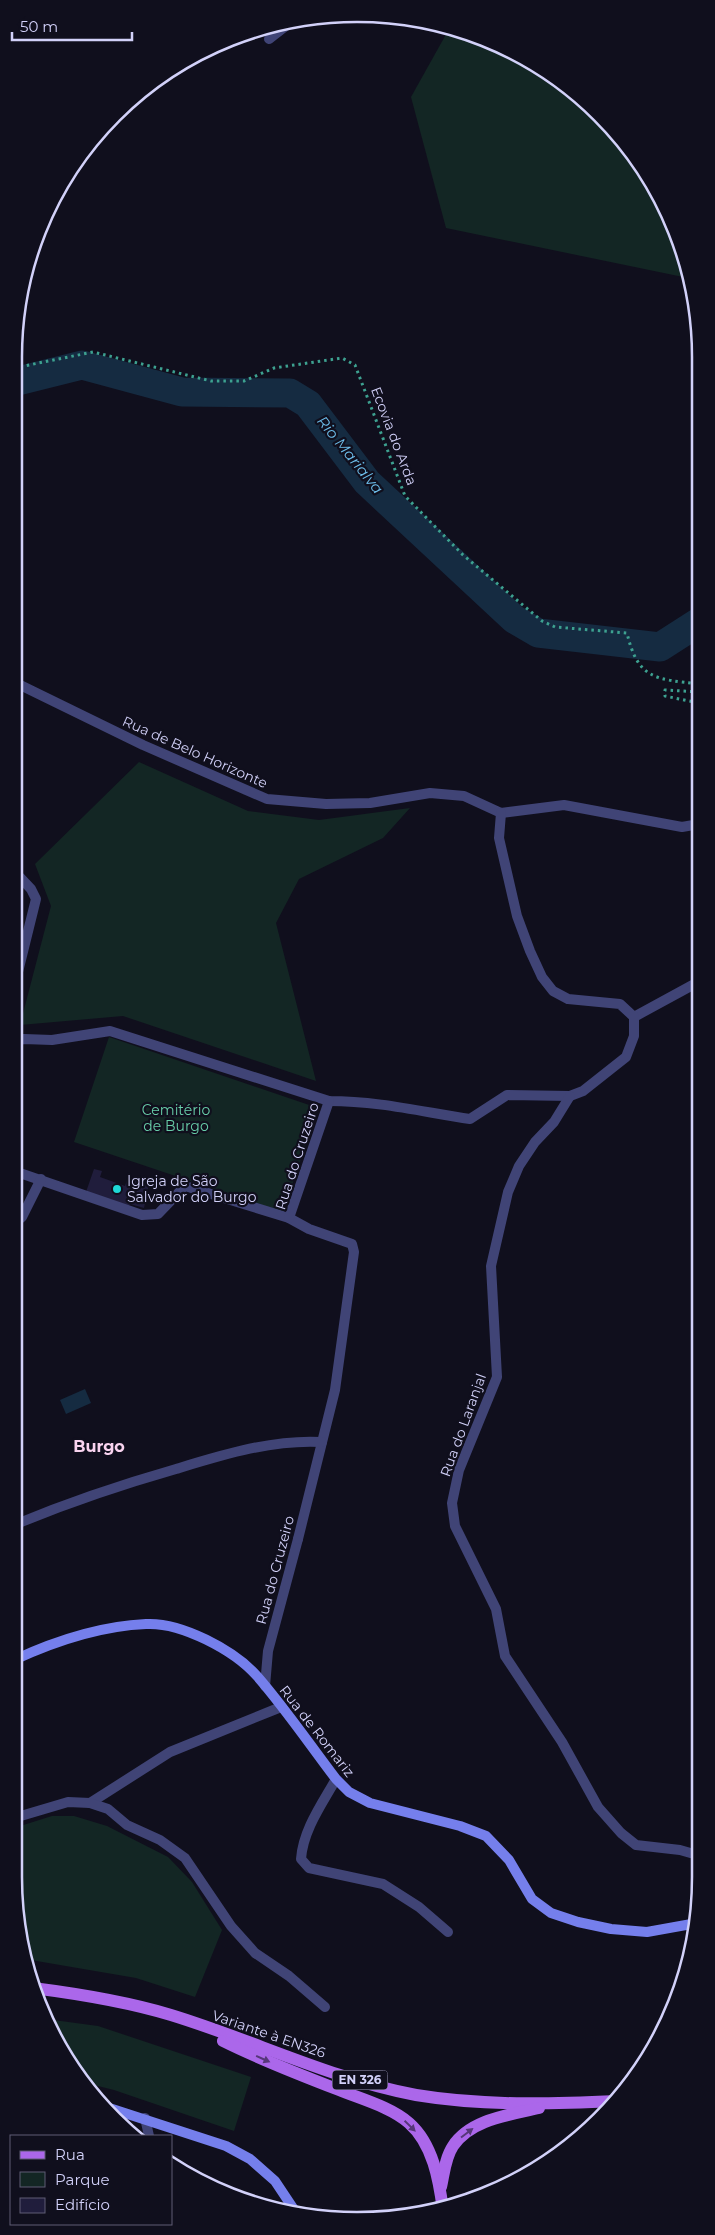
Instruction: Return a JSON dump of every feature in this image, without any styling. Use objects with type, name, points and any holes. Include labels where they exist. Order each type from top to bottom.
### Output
[{"type":"main road","name":"Rua de Romariz","points":[[22,1656],[45,1646],[93,1631],[147,1624],[190,1632],[226,1650],[256,1675],[336,1779],[349,1792],[370,1803],[460,1826],[486,1836],[509,1860],[532,1899],[551,1913],[578,1922],[602,1927],[647,1932],[689,1924]]},
{"type":"main road","name":"Variante à EN326","points":[[42,1989],[99,1996],[172,2015],[312,2066],[416,2095],[472,2101],[556,2104],[606,2102]]},
{"type":"main road","points":[[172,2015],[251,2054],[389,2111],[408,2122],[423,2140],[431,2158],[442,2202]]},
{"type":"main road","points":[[440,2191],[446,2163],[452,2147],[463,2135],[490,2121],[556,2104]]},
{"type":"main road","points":[[117,2110],[226,2146],[250,2158],[275,2182],[291,2206]]},
{"type":"street","points":[[269,38],[276,33]]},
{"type":"street","name":"Rua de Belo Horizonte","points":[[22,686],[143,745],[267,799],[326,804],[370,803],[430,793],[464,796],[501,813]]},
{"type":"street","points":[[692,825],[682,827],[564,805],[501,813],[499,838],[517,916],[542,977],[553,991],[568,999],[620,1004],[634,1017],[692,985]]},
{"type":"street","points":[[22,879],[31,889],[36,899],[22,956]]},
{"type":"street","name":"Rua do Cruzeiro","points":[[265,1686],[268,1651],[335,1390],[354,1252],[352,1244],[309,1228],[289,1218],[329,1101],[356,1101],[410,1108],[470,1119],[507,1095],[570,1096],[584,1091],[626,1056],[634,1036],[634,1017]]},
{"type":"street","points":[[22,1039],[52,1040],[110,1031],[329,1101]]},
{"type":"street","name":"Rua do Laranjal","points":[[570,1096],[554,1122],[535,1142],[520,1166],[508,1192],[491,1266],[497,1377],[459,1470],[452,1503],[455,1526],[496,1609],[505,1656],[562,1742],[598,1807],[621,1833],[636,1845],[680,1850],[692,1853]]},
{"type":"street","points":[[22,1173],[142,1215],[158,1214],[185,1186],[289,1218]]},
{"type":"street","points":[[22,1217],[42,1179]]},
{"type":"street","points":[[22,1522],[106,1489],[206,1460],[263,1447],[302,1441],[322,1442]]},
{"type":"street","points":[[90,1803],[170,1752],[281,1707]]},
{"type":"street","points":[[336,1779],[302,1845],[301,1859],[310,1868],[383,1884],[419,1907],[448,1932]]},
{"type":"street","points":[[22,1816],[68,1802],[90,1803],[108,1809],[127,1825],[160,1840],[185,1858],[231,1926],[254,1953],[289,1976],[325,2007]]},
{"type":"street","points":[[145,2118],[149,2135]]},
{"type":"path","name":"Ecovia do Arda","points":[[22,366],[93,352],[211,381],[244,381],[274,368],[342,358],[356,365],[405,496],[463,555],[542,621],[555,627],[627,633],[632,653],[638,665],[660,680],[692,683]]},
{"type":"path","points":[[692,692],[665,690],[665,696],[692,702]]},
{"type":"green space","points":[[446,35],[465,40],[506,57],[544,79],[594,121],[636,171],[648,190],[667,229],[682,277],[446,228],[411,97]]},
{"type":"green space","points":[[139,762],[248,811],[319,820],[410,808],[383,838],[299,879],[276,923],[316,1081],[123,1016],[22,1025],[22,1017],[51,906],[35,864]]},
{"type":"green space","name":"Cemitério de Burgo","points":[[109,1037],[318,1108],[283,1212],[74,1142]]},
{"type":"green space","points":[[52,1816],[74,1816],[107,1826],[168,1857],[192,1882],[222,1930],[195,1997],[136,1978],[33,1960],[25,1921],[23,1899],[22,1825]]},
{"type":"green space","points":[[54,2020],[98,2026],[251,2077],[234,2131],[96,2085],[79,2064]]},
{"type":"water","points":[[85,1389],[91,1403],[66,1414],[60,1400]]},
{"type":"building","name":"Igreja de São Salvador do Burgo","points":[[94,1169],[102,1171],[100,1177],[125,1186],[128,1177],[149,1183],[144,1208],[130,1204],[129,1206],[86,1192]]},
{"type":"waterway","name":"Rio Marialva","points":[[22,380],[82,365],[182,392],[290,393],[308,404],[367,482],[514,619],[538,633],[660,647],[692,626]]},
{"type":"place","name":"Igreja de São Salvador do Burgo","points":[[117,1189]]},
{"type":"district","name":"Burgo","points":[[99,1446]]}]
